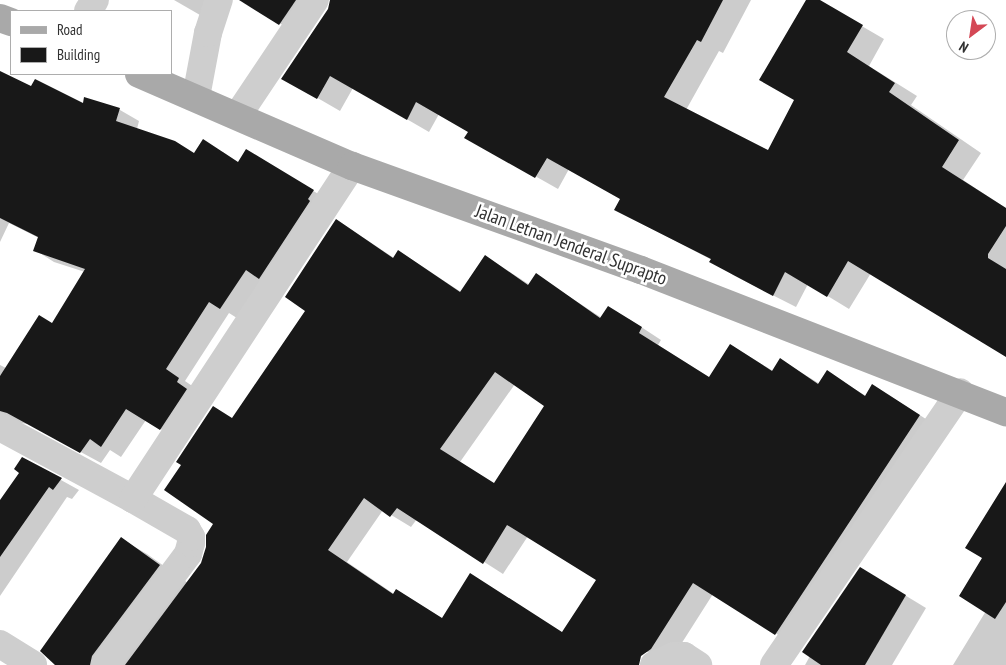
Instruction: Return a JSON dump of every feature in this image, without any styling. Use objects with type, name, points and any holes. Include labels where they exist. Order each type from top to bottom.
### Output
[{"type":"main road","name":"Jalan Letnan Jenderal Suprapto","points":[[141,75],[238,115],[352,166],[641,270],[960,392],[1006,412]]},
{"type":"street","points":[[196,97],[208,33],[219,0]]},
{"type":"street","points":[[238,115],[315,0]]},
{"type":"street","points":[[133,499],[352,166]]},
{"type":"street","points":[[774,665],[960,392]]},
{"type":"street","points":[[0,428],[133,499],[187,530],[191,537],[188,554],[105,665]]},
{"type":"street","points":[[0,644],[32,665]]},
{"type":"street","points":[[654,665],[674,656],[684,656],[698,665]]},
{"type":"building","points":[[239,0],[296,0],[279,25]]},
{"type":"building","points":[[330,0],[723,0],[701,42],[697,40],[664,97],[768,150],[794,100],[759,80],[806,0],[820,0],[863,25],[847,52],[895,83],[889,92],[959,140],[942,167],[1006,208],[1006,226],[988,254],[988,258],[1006,269],[1006,357],[848,261],[827,297],[785,272],[773,296],[709,262],[711,259],[614,210],[620,199],[547,158],[535,178],[464,138],[468,132],[416,102],[407,120],[330,76],[317,99],[281,79],[328,9]]},
{"type":"building","points":[[0,71],[31,86],[35,79],[83,103],[84,97],[120,108],[116,121],[175,141],[194,153],[203,139],[238,162],[246,149],[314,190],[308,199],[310,201],[259,279],[246,270],[220,309],[209,302],[166,369],[179,378],[177,382],[187,389],[160,430],[126,409],[101,447],[90,439],[80,453],[0,411],[0,376],[39,315],[52,323],[85,269],[33,251],[38,237],[0,218]]},
{"type":"building","points":[[336,219],[393,258],[398,250],[460,292],[485,255],[528,285],[536,273],[600,318],[608,306],[642,327],[639,333],[709,377],[730,344],[772,371],[780,358],[818,384],[827,370],[865,396],[872,384],[920,415],[775,635],[693,583],[651,649],[641,656],[639,665],[125,665],[201,563],[206,547],[206,535],[213,524],[164,490],[181,465],[176,462],[213,406],[232,418],[305,311],[285,297]],"holes":[[[495,372],[544,406],[494,483],[440,449]],[[364,498],[390,517],[397,508],[483,564],[507,525],[596,580],[562,632],[470,573],[442,618],[396,589],[393,594],[328,550]]]},
{"type":"building","points":[[22,457],[62,478],[53,490],[49,487],[0,557],[0,500],[19,473],[14,469]]},
{"type":"building","points":[[1006,482],[1006,602],[995,619],[959,596],[982,558],[965,548]]},
{"type":"building","points":[[121,537],[160,565],[92,656],[90,665],[55,665],[40,651]]},
{"type":"building","points":[[860,567],[906,595],[865,665],[821,665],[802,652]]}]
